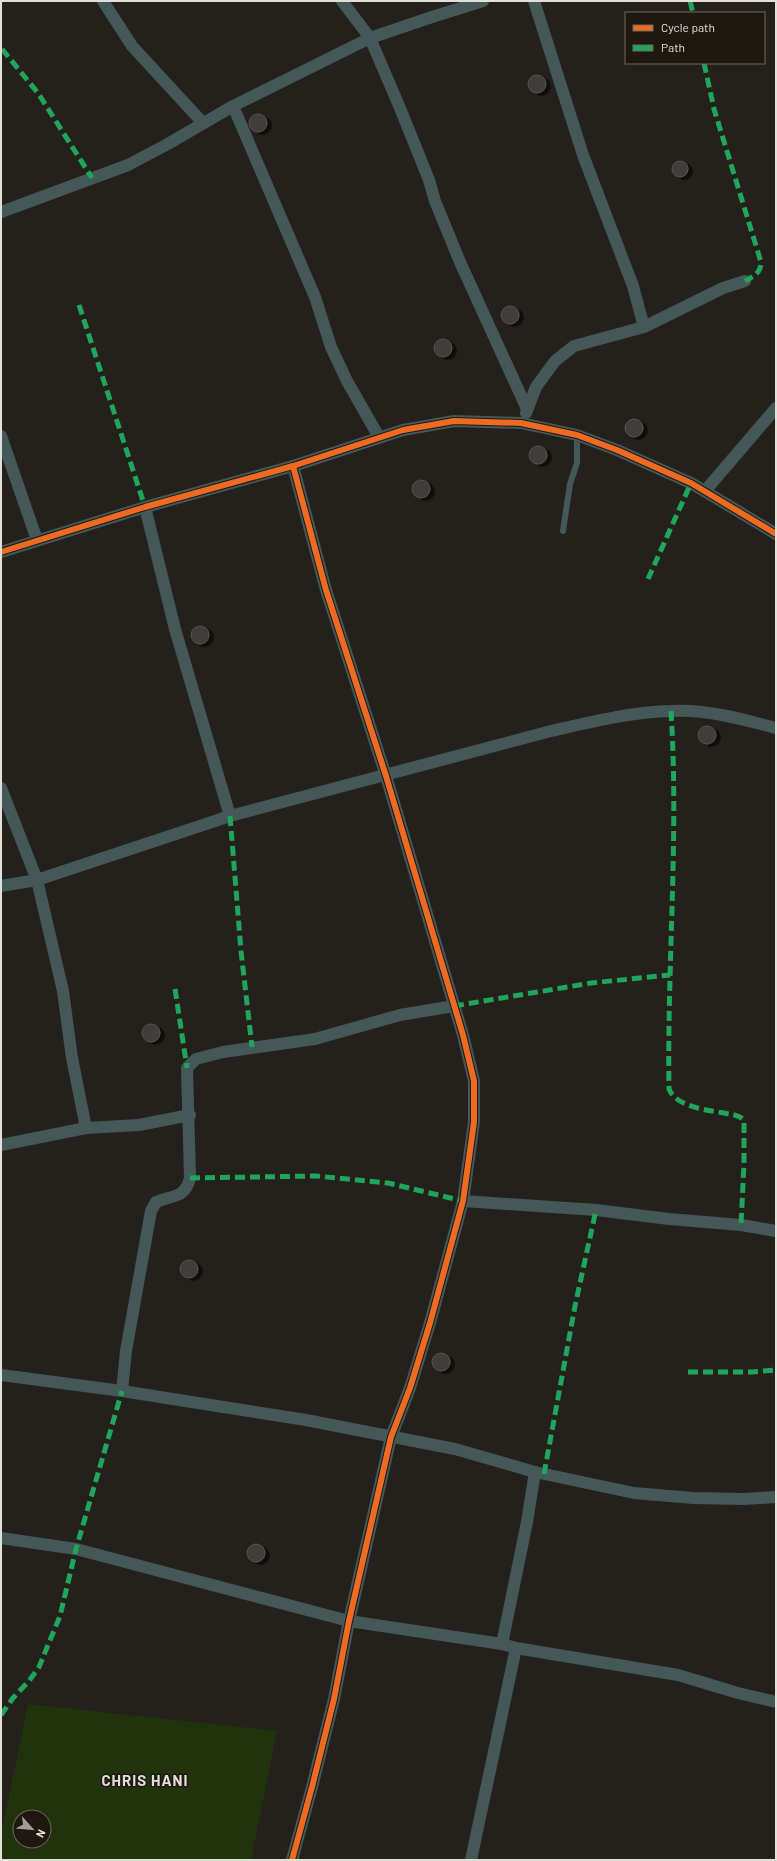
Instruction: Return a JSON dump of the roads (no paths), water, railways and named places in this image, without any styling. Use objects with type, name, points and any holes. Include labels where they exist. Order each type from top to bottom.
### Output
[{"type":"street","points":[[103,1],[132,46],[203,123]]},
{"type":"street","points":[[342,1],[370,38],[403,115],[429,180],[435,201],[460,262],[527,409]]},
{"type":"street","points":[[1,212],[128,165],[233,106],[370,38],[483,1]]},
{"type":"street","points":[[534,1],[583,155],[633,286],[644,326]]},
{"type":"street","points":[[233,106],[314,297],[332,347],[347,381],[379,437]]},
{"type":"street","points":[[521,424],[536,387],[540,381],[555,361],[574,346],[644,326],[723,288],[746,281]]},
{"type":"street","points":[[705,491],[776,408]]},
{"type":"street","points":[[1,552],[145,507],[293,466],[403,430],[454,421],[521,424],[577,436],[617,450],[692,483],[776,534]]},
{"type":"street","points":[[1,436],[37,540]]},
{"type":"street","points":[[292,1860],[334,1700],[349,1622],[391,1437],[410,1388],[463,1201],[474,1122],[474,1081],[463,1035],[436,938],[326,590],[293,466]]},
{"type":"street","points":[[145,507],[177,636],[230,816]]},
{"type":"street","points":[[1,886],[38,880],[230,816],[386,776],[551,731],[599,720],[671,711],[692,711],[751,721],[776,728]]},
{"type":"street","points":[[1,788],[38,880],[63,991],[72,1058],[86,1128]]},
{"type":"street","points":[[122,1391],[126,1351],[152,1206],[156,1202],[179,1195],[185,1191],[190,1178],[190,1115],[187,1068],[196,1059],[223,1052],[315,1039],[400,1015],[454,1006]]},
{"type":"street","points":[[1,1145],[86,1128],[139,1125],[190,1115]]},
{"type":"street","points":[[463,1201],[596,1210],[669,1219],[733,1224],[776,1231]]},
{"type":"street","points":[[1,1375],[122,1391],[306,1420],[455,1449],[535,1472],[634,1493],[700,1498],[776,1496]]},
{"type":"street","points":[[502,1644],[527,1522],[535,1472]]},
{"type":"street","points":[[1,1538],[76,1549],[349,1622],[502,1644],[516,1648],[678,1675],[738,1693],[776,1702]]},
{"type":"street","points":[[471,1860],[516,1648]]},
{"type":"lane","points":[[563,531],[570,484],[577,463],[577,436]]},
{"type":"district","name":"CHRIS HANI","points":[[145,1780]]}]
